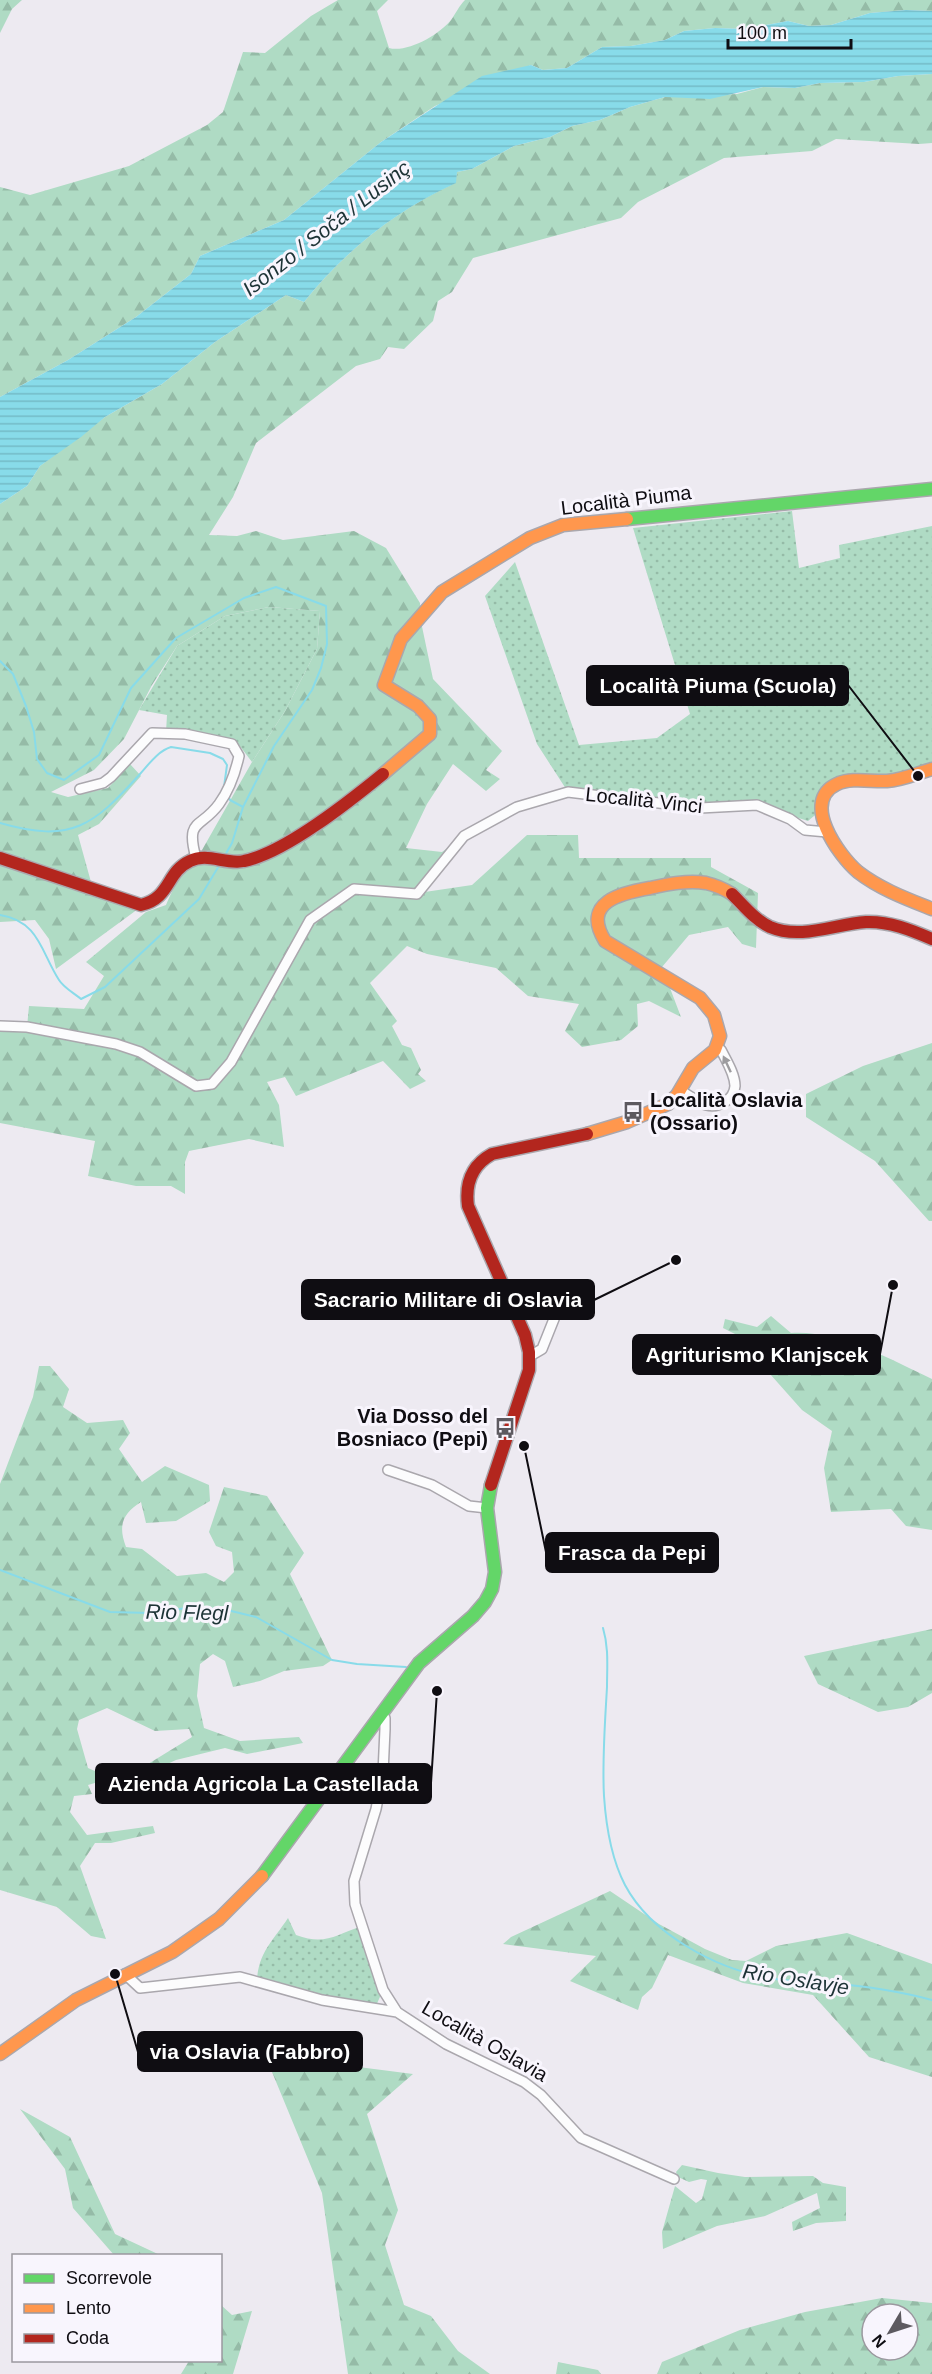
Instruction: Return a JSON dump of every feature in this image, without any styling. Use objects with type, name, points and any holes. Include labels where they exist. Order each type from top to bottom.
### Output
[{"type":"street","name":"Località Piuma","points":[[196,858],[200,856],[215,858],[228,863],[248,861],[296,837],[358,795],[430,734],[430,719],[418,706],[384,685],[401,639],[442,592],[530,538],[563,525],[932,489]]},
{"type":"street","points":[[0,858],[141,905],[152,904],[160,898],[184,864],[196,858],[191,839],[197,824],[218,806],[232,783],[239,756],[232,744],[185,734],[152,733],[111,777],[103,783],[80,789]]},
{"type":"street","points":[[932,769],[889,781],[846,781],[836,784],[826,792],[820,811],[827,832],[844,858],[862,876],[888,891],[932,909]]},
{"type":"street","name":"Località Vinci","points":[[0,1026],[27,1028],[116,1044],[140,1052],[196,1086],[212,1084],[231,1062],[310,920],[354,889],[417,894],[464,836],[517,807],[568,792],[700,808],[757,805],[790,819],[805,830],[827,832]]},
{"type":"street","points":[[4,2051],[75,2000],[172,1952],[202,1932],[254,1885],[289,1842],[414,1669],[435,1647],[478,1611],[492,1589],[495,1563],[487,1508],[492,1482],[525,1383],[530,1356],[520,1323],[468,1206],[466,1197],[469,1177],[477,1165],[493,1154],[585,1135],[666,1105],[675,1099],[693,1068],[717,1047],[720,1035],[713,1014],[706,1003],[619,951],[602,937],[598,927],[599,913],[604,904],[612,897],[621,894],[680,882],[700,881],[730,892],[758,921],[775,929],[802,931],[877,922],[898,925],[932,939]]},
{"type":"street","points":[[681,1090],[707,1106],[720,1105],[730,1098],[735,1086],[734,1078],[721,1050],[717,1047]]},
{"type":"street","points":[[530,1356],[542,1349],[563,1298],[583,1311]]},
{"type":"street","points":[[388,1470],[432,1485],[469,1506],[487,1508]]},
{"type":"street","name":"Località Oslavia","points":[[381,1713],[385,1718],[383,1773],[376,1809],[354,1881],[355,1904],[383,1990],[398,2012],[446,2044],[524,2082],[541,2095],[581,2138],[674,2179]]},
{"type":"street","name":"Località Oslavia","points":[[125,1974],[140,1988],[240,1977],[322,2000],[398,2012]]},
{"type":"street","points":[[375,2008],[383,1990]]},
{"type":"green space","points":[[0,0],[22,0],[12,9],[0,33]]},
{"type":"green space","points":[[338,0],[388,0],[377,11],[389,48],[396,49],[422,42],[439,31],[446,26],[465,0],[932,0],[932,11],[906,10],[870,13],[831,25],[809,26],[788,21],[744,29],[715,28],[684,31],[665,40],[631,46],[602,47],[567,68],[543,70],[531,65],[435,106],[381,142],[284,220],[200,256],[191,274],[136,317],[68,360],[0,397],[0,187],[30,195],[129,166],[207,125],[223,112],[243,52],[265,53],[311,16]]},
{"type":"green space","points":[[932,74],[932,143],[836,139],[812,151],[724,158],[638,202],[621,218],[473,258],[452,292],[438,301],[433,321],[404,349],[388,347],[380,359],[356,366],[256,443],[233,497],[209,535],[237,536],[256,531],[283,540],[354,531],[386,548],[420,603],[420,617],[433,679],[502,751],[486,770],[500,779],[486,791],[453,764],[427,804],[406,848],[442,852],[464,836],[418,893],[472,885],[527,835],[578,835],[579,858],[711,858],[711,867],[758,893],[756,948],[742,944],[728,927],[689,935],[662,967],[681,1017],[649,1001],[637,1004],[638,1026],[621,1040],[582,1047],[565,1031],[579,1004],[528,996],[496,968],[427,954],[407,946],[370,983],[397,1021],[392,1026],[402,1045],[411,1048],[421,1070],[418,1074],[426,1081],[410,1089],[383,1061],[296,1096],[285,1077],[267,1082],[279,1105],[284,1147],[249,1139],[189,1151],[185,1162],[185,1194],[171,1186],[136,1186],[88,1176],[95,1141],[0,1123],[0,1030],[45,1033],[27,1027],[29,1006],[84,1009],[104,976],[86,962],[146,912],[166,905],[180,879],[203,860],[202,850],[252,762],[285,711],[317,649],[320,611],[269,607],[225,616],[177,646],[152,685],[124,739],[94,770],[51,792],[68,797],[108,788],[130,764],[141,776],[99,824],[78,835],[91,882],[0,853],[0,504],[27,486],[40,466],[105,417],[162,384],[215,342],[286,295],[304,302],[354,249],[392,219],[455,183],[457,172],[472,169],[514,146],[550,137],[572,126],[600,120],[630,107],[665,97],[737,94],[763,87],[795,88],[820,83],[864,82],[898,76]]},
{"type":"green space","points":[[792,511],[799,568],[840,558],[839,545],[932,526],[932,769],[836,784],[820,811],[808,821],[757,805],[722,808],[568,792],[537,744],[485,596],[515,562],[579,745],[657,738],[690,714],[633,528]]},
{"type":"green space","points":[[269,607],[320,611],[317,649],[285,711],[252,762],[236,741],[189,730],[166,732],[167,715],[139,710],[177,646],[225,616]]},
{"type":"green space","points":[[0,864],[138,909],[56,969],[49,939],[35,920],[0,922]]},
{"type":"green space","points":[[932,1043],[932,1221],[929,1221],[875,1161],[806,1117],[806,1094],[863,1066]]},
{"type":"green space","points":[[771,1316],[791,1333],[809,1333],[845,1341],[932,1379],[932,1530],[906,1526],[891,1509],[831,1512],[824,1468],[832,1431],[802,1410],[770,1374],[734,1358],[741,1337],[723,1328],[725,1319],[757,1327]]},
{"type":"green space","points":[[39,1366],[50,1366],[69,1389],[63,1407],[87,1423],[123,1420],[130,1433],[119,1449],[142,1482],[165,1466],[209,1485],[210,1501],[176,1521],[146,1523],[141,1502],[123,1521],[122,1533],[126,1547],[142,1549],[177,1576],[206,1573],[224,1582],[234,1572],[232,1552],[216,1546],[209,1532],[224,1487],[267,1496],[304,1553],[290,1574],[332,1660],[323,1666],[284,1671],[260,1681],[233,1687],[225,1661],[213,1654],[200,1664],[197,1696],[204,1728],[240,1741],[299,1737],[303,1743],[247,1754],[225,1748],[176,1760],[150,1772],[148,1764],[192,1737],[189,1729],[155,1731],[107,1708],[79,1720],[77,1729],[88,1768],[104,1775],[105,1780],[88,1785],[92,1794],[74,1796],[70,1812],[87,1835],[153,1826],[155,1833],[111,1843],[95,1843],[80,1866],[106,1939],[91,1936],[57,1907],[0,1890],[0,1484],[33,1397]]},
{"type":"green space","points":[[932,1629],[932,1693],[908,1707],[878,1712],[818,1684],[804,1656]]},
{"type":"green space","points":[[610,1891],[659,1924],[705,1949],[732,1960],[746,1961],[776,1946],[847,1933],[932,1964],[932,2077],[869,2057],[813,1995],[743,1983],[668,1955],[652,1988],[642,1997],[638,2010],[570,1981],[596,1956],[503,1944],[511,1937]]},
{"type":"green space","points":[[288,1918],[296,1935],[315,1940],[330,1938],[362,1926],[383,1990],[375,2008],[257,1982],[263,1955]]},
{"type":"green space","points":[[265,2055],[413,2074],[367,2114],[398,2210],[385,2245],[404,2305],[431,2316],[458,2351],[490,2374],[348,2374],[322,2193]]},
{"type":"green space","points":[[20,2109],[70,2137],[115,2234],[158,2254],[113,2254],[73,2208],[65,2169]]},
{"type":"green space","points":[[682,2165],[745,2177],[813,2176],[823,2183],[846,2187],[846,2221],[816,2223],[793,2231],[792,2222],[820,2208],[817,2193],[765,2216],[717,2226],[663,2249],[662,2232],[675,2186],[696,2203],[702,2199],[707,2180],[689,2182],[678,2177],[676,2172]]},
{"type":"green space","points":[[882,2298],[932,2303],[932,2374],[657,2374],[662,2362],[740,2330],[805,2312],[860,2302]]},
{"type":"green space","points":[[222,2306],[232,2315],[252,2311],[233,2374],[181,2374],[188,2362],[222,2362]]},
{"type":"green space","points":[[558,2362],[598,2370],[601,2374],[556,2374]]},
{"type":"water","name":"Isonzo / Soča / Lusinç","points":[[906,10],[932,11],[932,74],[898,76],[864,82],[820,83],[795,88],[763,87],[710,99],[665,97],[630,107],[600,120],[572,126],[550,137],[514,146],[472,169],[457,172],[456,183],[392,219],[354,249],[304,302],[286,295],[215,342],[162,384],[105,417],[40,466],[27,486],[0,504],[0,397],[68,360],[136,317],[191,274],[200,256],[284,220],[381,142],[482,76],[531,65],[543,70],[567,68],[602,47],[631,46],[665,40],[684,31],[715,28],[744,29],[788,21],[809,26],[831,25],[870,13]]},
{"type":"waterway","points":[[0,661],[13,674],[26,706],[34,732],[37,759],[47,773],[64,780],[99,755],[131,688],[176,638],[244,598],[276,587],[326,606],[327,644],[321,668],[312,690],[274,746],[243,807],[232,843],[224,857]]},
{"type":"waterway","points":[[0,823],[46,831],[64,830],[80,825],[109,806],[154,758],[171,747],[210,753],[223,759],[227,765],[224,787]]},
{"type":"waterway","points":[[228,795],[230,800],[243,807]]},
{"type":"waterway","points":[[0,915],[13,918],[31,931],[61,983],[81,999],[105,987],[199,899],[220,864]]},
{"type":"waterway","name":"Rio Flegl","points":[[0,1570],[110,1612],[150,1613],[187,1608],[223,1609],[256,1617],[332,1660],[406,1667]]},
{"type":"waterway","name":"Rio Oslavje","points":[[603,1628],[607,1658],[603,1769],[606,1819],[616,1864],[636,1903],[668,1934],[707,1958],[728,1967],[777,1979],[868,1987],[932,2000]]},
{"type":"traffic: fast","points":[[627,519],[932,489]]},
{"type":"traffic: fast","points":[[262,1876],[419,1663],[473,1616],[485,1602],[492,1589],[495,1572],[487,1508],[491,1485]]},
{"type":"traffic: slow","points":[[383,774],[430,734],[430,719],[418,706],[384,685],[401,639],[442,592],[530,538],[563,525],[627,519]]},
{"type":"traffic: slow","points":[[932,769],[893,780],[843,782],[826,792],[822,803],[822,815],[826,828],[841,853],[858,872],[884,889],[932,909]]},
{"type":"traffic: slow","points":[[587,1134],[627,1122],[668,1104],[677,1095],[693,1068],[715,1050],[720,1036],[714,1015],[700,998],[605,941],[599,928],[598,917],[601,908],[627,893],[678,883],[706,883],[732,894]]},
{"type":"traffic: slow","points":[[0,2054],[76,2000],[172,1952],[219,1919],[262,1876]]},
{"type":"traffic: jam","points":[[0,858],[141,905],[158,897],[176,872],[190,861],[203,858],[244,861],[278,848],[316,825],[383,774]]},
{"type":"traffic: jam","points":[[732,894],[759,921],[782,931],[806,932],[854,923],[875,922],[900,927],[932,939]]},
{"type":"traffic: jam","points":[[491,1485],[529,1370],[529,1352],[525,1335],[468,1206],[469,1182],[479,1164],[492,1154],[587,1134]]},
{"type":"place","name":"Località Piuma (Scuola)","points":[[918,776]]},
{"type":"place","name":"Località Oslavia (Ossario)","points":[[633,1112]]},
{"type":"place","name":"Sacrario Militare di Oslavia","points":[[676,1260]]},
{"type":"place","name":"Agriturismo Klanjscek","points":[[893,1285]]},
{"type":"place","name":"Via Dosso del Bosniaco (Pepi)","points":[[505,1428]]},
{"type":"place","name":"Frasca da Pepi","points":[[524,1446]]},
{"type":"place","name":"Azienda Agricola La Castellada","points":[[437,1691]]},
{"type":"place","name":"via Oslavia (Fabbro)","points":[[115,1974]]}]
